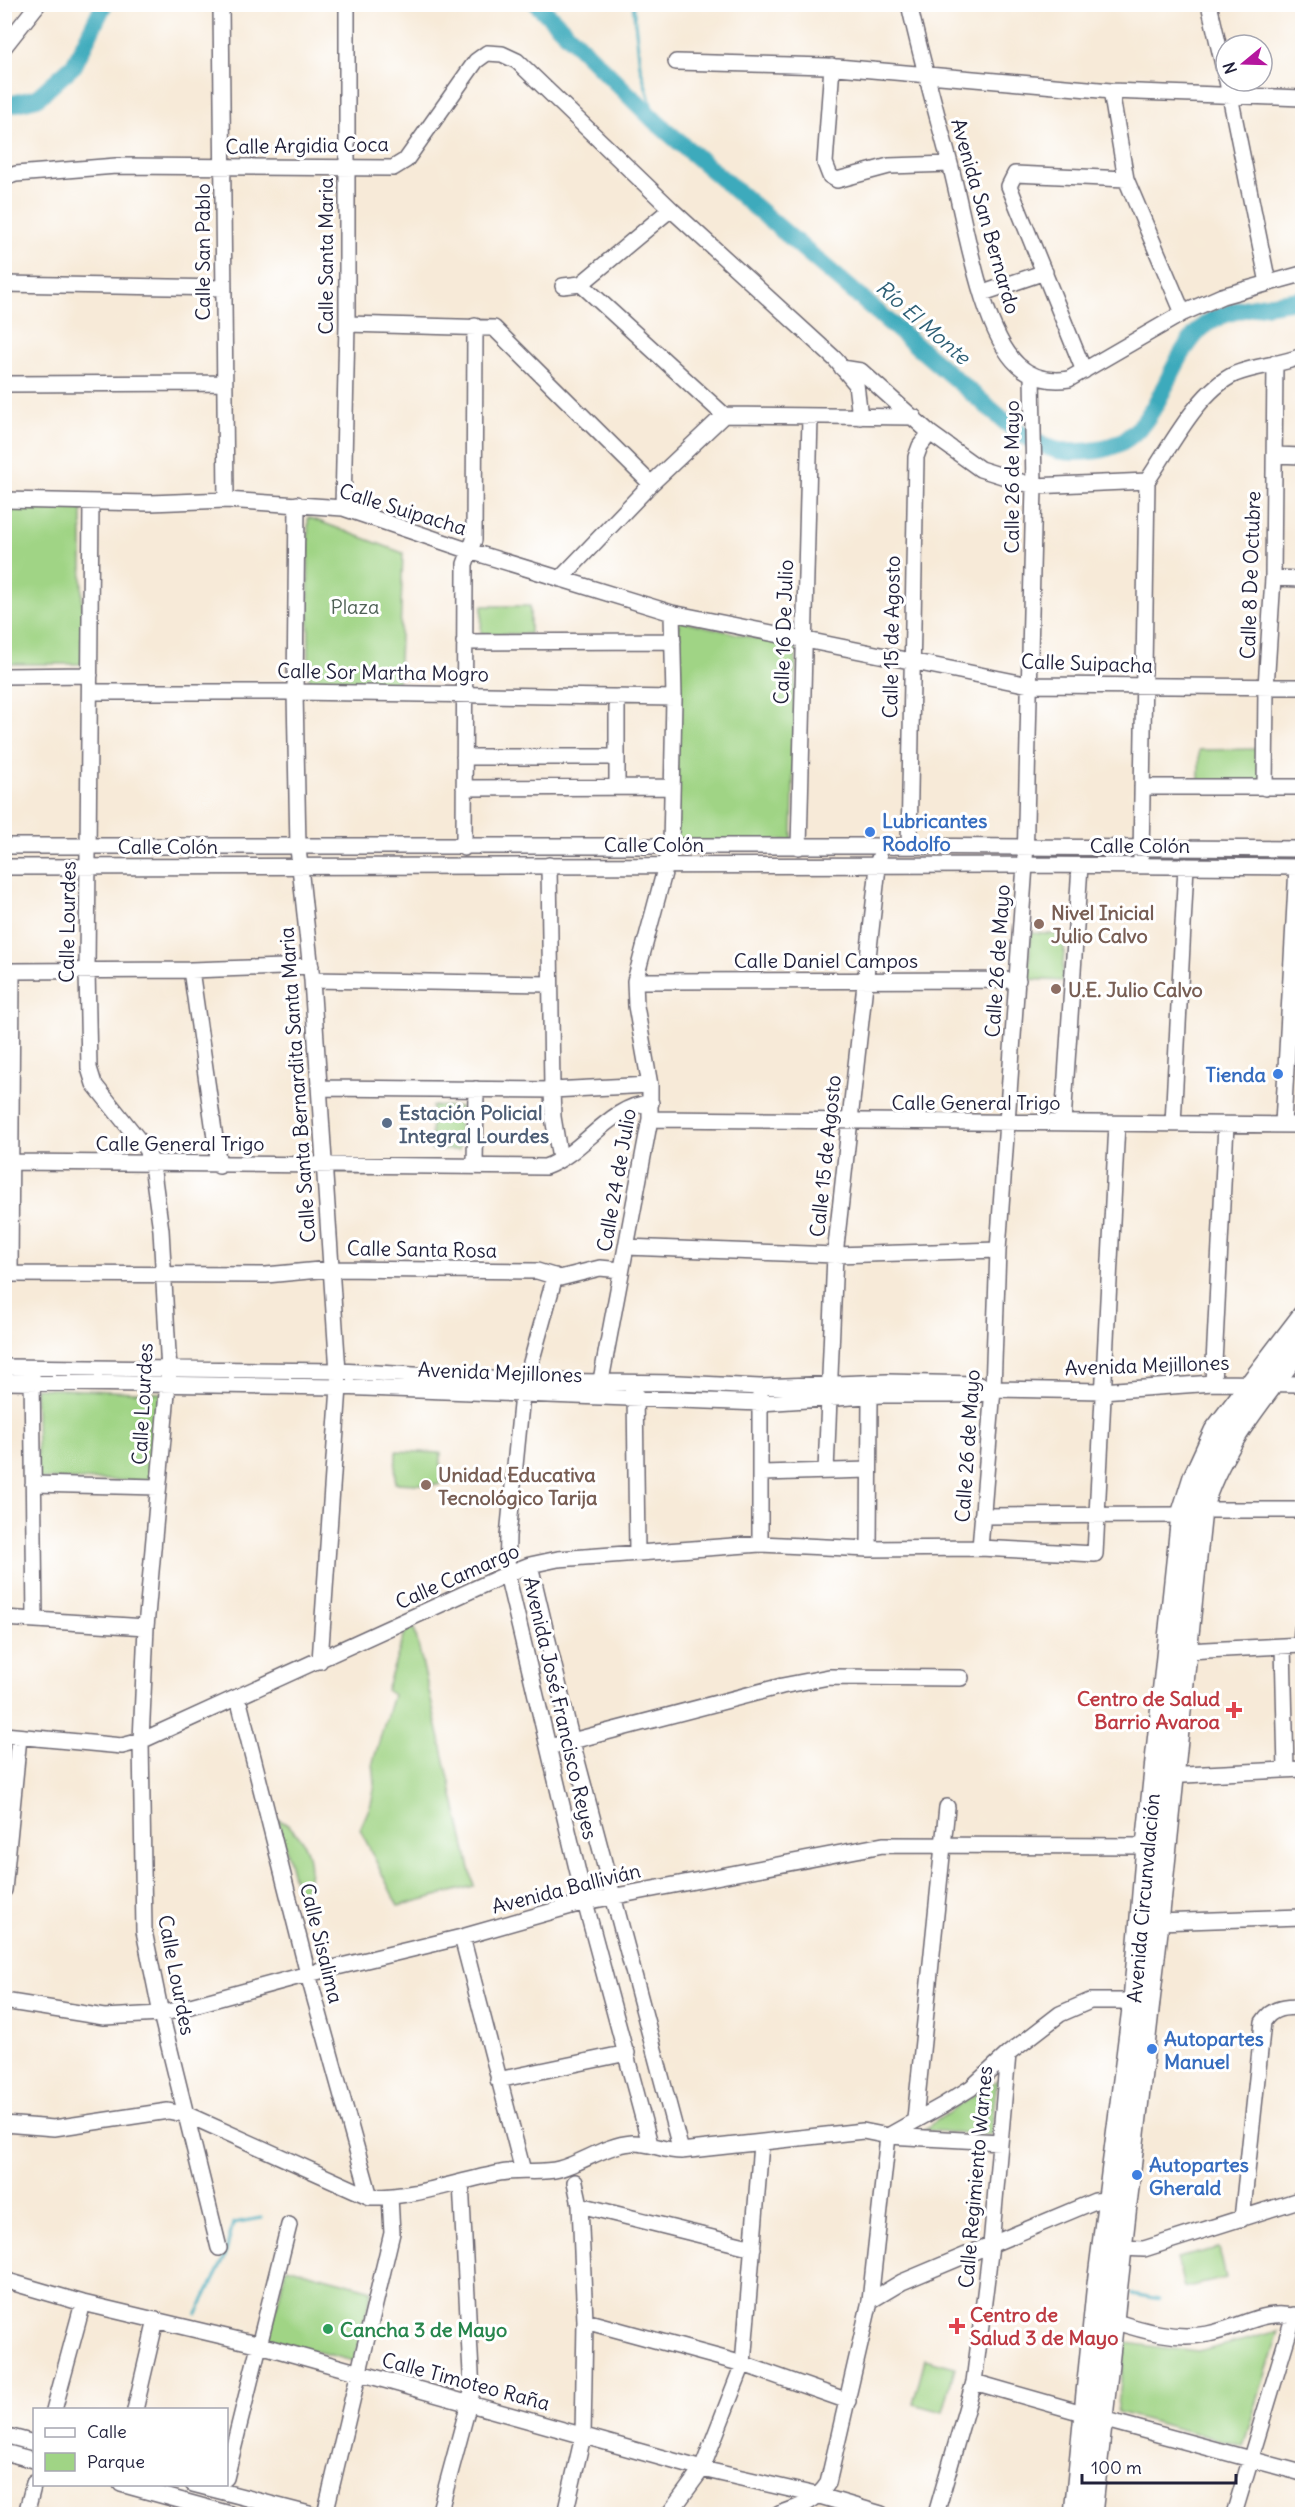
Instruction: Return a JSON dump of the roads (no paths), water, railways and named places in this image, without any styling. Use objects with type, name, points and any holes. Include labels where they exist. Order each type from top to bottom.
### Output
[{"type":"highway","name":"Avenida Circunvalación","points":[[1075,2514],[1113,2321],[1107,2284],[1121,2248],[1118,2199],[1147,1846],[1164,1776],[1187,1651],[1194,1477],[1215,1431],[1302,1317]]},
{"type":"highway","name":"Avenida Circunvalación","points":[[1091,2514],[1094,2417],[1107,2284],[1158,1922],[1164,1776],[1192,1513],[1221,1458],[1273,1383],[1302,1346]]},
{"type":"street","points":[[4,47],[38,4]]},
{"type":"street","name":"Calle San Pablo","points":[[221,4],[226,500]]},
{"type":"street","name":"Calle Santa Maria","points":[[343,508],[347,324],[345,169],[347,4]]},
{"type":"street","name":"Avenida San Bernardo","points":[[909,4],[924,72],[983,293],[1005,347],[1017,364],[1032,375]]},
{"type":"street","points":[[1209,4],[1216,33]]},
{"type":"street","name":"Calle Argidia Coca","points":[[4,178],[16,174],[116,166],[393,168],[406,160],[476,61],[487,53],[502,54],[517,61],[533,74],[572,116],[842,368]]},
{"type":"street","points":[[675,62],[832,66],[924,72],[1111,91],[1214,86]]},
{"type":"street","points":[[832,66],[825,164],[830,176],[837,180],[888,166],[950,164]]},
{"type":"street","points":[[1111,91],[1126,179],[1183,313]]},
{"type":"street","points":[[1230,93],[1268,283]]},
{"type":"street","points":[[1274,93],[1302,98]]},
{"type":"street","points":[[1084,371],[1009,186],[1015,174],[1126,179]]},
{"type":"street","points":[[563,286],[581,284],[666,213],[673,211]]},
{"type":"street","points":[[983,293],[1045,272]]},
{"type":"street","points":[[1032,375],[1056,381],[1069,379],[1183,313],[1222,297],[1302,274]]},
{"type":"street","points":[[4,284],[224,288]]},
{"type":"street","points":[[581,284],[724,414],[810,418],[914,417]]},
{"type":"street","points":[[347,324],[494,328],[651,484]]},
{"type":"street","points":[[464,848],[465,564],[474,540],[475,327]]},
{"type":"street","points":[[1140,867],[1147,481],[1200,403],[1216,387],[1235,375],[1292,361]]},
{"type":"street","name":"Calle 8 De Octubre","points":[[1265,788],[1266,687],[1273,578],[1275,455],[1292,361]]},
{"type":"street","points":[[842,368],[856,384],[860,417]]},
{"type":"street","points":[[842,368],[861,371],[930,434],[980,469],[1034,486],[1147,481]]},
{"type":"street","name":"Calle 26 de Mayo","points":[[980,1548],[993,1389],[998,1250],[1025,865],[1034,486],[1032,375]]},
{"type":"street","points":[[4,384],[224,383]]},
{"type":"street","points":[[560,579],[651,484],[724,414]]},
{"type":"street","name":"Calle 16 De Julio","points":[[799,847],[810,418]]},
{"type":"street","name":"Calle 15 de Agosto","points":[[909,846],[916,457],[920,446],[930,434]]},
{"type":"street","points":[[1275,455],[1302,456]]},
{"type":"street","name":"Calle Suipacha","points":[[4,500],[92,502],[226,500],[343,508],[470,551],[672,613],[1029,685],[1302,687]]},
{"type":"street","name":"Calle Lourdes","points":[[92,502],[87,970],[89,1068],[94,1084],[146,1149],[152,1165],[164,1276],[168,1377],[146,1628],[141,1741],[144,1931],[161,2014],[188,2115],[219,2248]]},
{"type":"street","name":"Calle Santa Bernardita Santa Maria","points":[[297,504],[295,692],[298,848],[311,973],[339,1379],[320,1661]]},
{"type":"street","points":[[1273,578],[1302,579]]},
{"type":"street","name":"Calle 24 de Julio","points":[[599,1390],[650,1119],[650,1085],[636,1006],[635,981],[671,847],[674,698],[672,613]]},
{"type":"street","points":[[464,642],[673,641]]},
{"type":"street","points":[[4,676],[90,675]]},
{"type":"street","name":"Calle Sor Martha Mogro","points":[[90,692],[295,692],[674,698]]},
{"type":"street","points":[[617,697],[617,786]]},
{"type":"street","points":[[464,757],[616,757]]},
{"type":"street","points":[[464,788],[672,787]]},
{"type":"street","points":[[1142,787],[1302,787]]},
{"type":"street","name":"Calle Colón","points":[[4,846],[298,848],[909,846],[1025,849],[1302,849]]},
{"type":"street","name":"Calle 15 de Agosto","points":[[826,1471],[835,1256],[879,846]]},
{"type":"street","name":"Calle Colón","points":[[4,867],[668,865],[1300,867]]},
{"type":"street","points":[[549,866],[549,984],[553,1117],[560,1159]]},
{"type":"street","points":[[1063,1122],[1080,866]]},
{"type":"street","points":[[1173,1124],[1186,866]]},
{"type":"street","points":[[1283,1124],[1300,867]]},
{"type":"street","points":[[7,1274],[8,1200],[13,1162],[9,1060],[12,971],[191,970],[549,984]]},
{"type":"street","points":[[191,970],[219,1166]]},
{"type":"street","name":"Calle Daniel Campos","points":[[635,981],[1017,980]]},
{"type":"street","points":[[319,1088],[552,1090],[650,1085]]},
{"type":"street","points":[[475,1166],[476,1089]]},
{"type":"street","name":"Calle General Trigo","points":[[13,1162],[219,1166],[324,1164],[545,1167],[560,1159],[620,1113],[638,1104],[651,1103]]},
{"type":"street","name":"Calle General Trigo","points":[[650,1119],[850,1123],[1007,1121],[1302,1125]]},
{"type":"street","points":[[1097,1517],[1117,1124]]},
{"type":"street","points":[[1213,1383],[1226,1125]]},
{"type":"street","points":[[626,1247],[835,1256],[998,1250]]},
{"type":"street","name":"Calle Santa Rosa","points":[[7,1274],[266,1275],[330,1269],[537,1271],[555,1276],[573,1276],[611,1267],[621,1270]]},
{"type":"street","name":"Avenida José Francisco Reyes","points":[[555,1276],[524,1388],[508,1536],[507,1574],[585,1902],[650,2144]]},
{"type":"street","name":"Avenida Mejillones","points":[[4,1367],[32,1375]]},
{"type":"street","points":[[32,1375],[35,1620]]},
{"type":"street","name":"Avenida Mejillones","points":[[4,1382],[32,1375],[339,1379],[599,1390],[635,1399],[828,1393],[870,1396],[977,1395],[993,1389]]},
{"type":"street","points":[[635,1382],[637,1552]]},
{"type":"street","name":"Avenida Mejillones","points":[[599,1390],[635,1382],[760,1395]]},
{"type":"street","name":"Avenida Mejillones","points":[[828,1393],[887,1382],[976,1384],[993,1389],[1102,1391],[1213,1383],[1302,1384]]},
{"type":"street","points":[[760,1395],[762,1473],[760,1544]]},
{"type":"street","points":[[869,1549],[870,1396]]},
{"type":"street","points":[[762,1473],[869,1470]]},
{"type":"street","points":[[33,1484],[159,1487]]},
{"type":"street","points":[[982,1516],[1097,1517],[1302,1510]]},
{"type":"street","name":"Calle Camargo","points":[[12,1736],[122,1746],[141,1741],[530,1565],[637,1552],[760,1544],[869,1549],[980,1548],[1095,1554],[1097,1517]]},
{"type":"street","name":"Avenida José Francisco Reyes","points":[[530,1565],[572,1742],[681,2151]]},
{"type":"street","points":[[4,1618],[146,1628]]},
{"type":"street","points":[[1187,1651],[1302,1645],[1302,1629]]},
{"type":"street","points":[[1283,1646],[1286,1770]]},
{"type":"street","points":[[549,1747],[782,1686],[829,1677],[961,1678]]},
{"type":"street","name":"Calle Sisalima","points":[[238,1698],[308,1974],[370,2197]]},
{"type":"street","points":[[4,1890],[12,1736]]},
{"type":"street","points":[[1164,1776],[1302,1769]]},
{"type":"street","points":[[915,2119],[947,1807]]},
{"type":"street","name":"Avenida Ballivián","points":[[4,2001],[104,2017],[161,2014],[308,1974],[462,1937],[585,1902],[883,1845],[1147,1846]]},
{"type":"street","points":[[1158,1922],[1302,1917]]},
{"type":"street","points":[[462,1937],[523,2171]]},
{"type":"street","points":[[888,2136],[971,2088],[1008,2054],[1060,2014],[1090,2001],[1134,2001]]},
{"type":"street","points":[[1242,2219],[1261,2032],[1268,2014],[1287,2007],[1302,2007]]},
{"type":"street","points":[[498,2080],[627,2053]]},
{"type":"street","name":"Calle Regimiento Warnes","points":[[936,2514],[974,2382],[991,2245],[1008,2054]]},
{"type":"street","points":[[4,2124],[54,2128],[168,2111],[188,2115],[370,2197],[390,2198],[523,2171],[556,2169],[595,2153],[632,2143],[650,2144],[669,2151],[681,2151],[863,2131],[888,2136],[1000,2142]]},
{"type":"street","points":[[779,2514],[806,2505],[820,2496],[828,2483],[870,2301],[888,2136]]},
{"type":"street","points":[[669,2514],[702,2469],[743,2364],[761,2144]]},
{"type":"street","points":[[439,2514],[472,2392],[461,2182]]},
{"type":"street","points":[[565,2514],[583,2436],[585,2321],[580,2205],[575,2182]]},
{"type":"street","points":[[325,2514],[392,2233],[390,2198]]},
{"type":"street","points":[[870,2301],[902,2282],[1095,2201],[1118,2199]]},
{"type":"street","points":[[1121,2248],[1144,2249],[1302,2199]]},
{"type":"street","points":[[580,2205],[753,2248]]},
{"type":"street","points":[[228,2473],[289,2225]]},
{"type":"street","name":"Calle Timoteo Raña","points":[[4,2280],[83,2303],[260,2345],[702,2469],[820,2496],[881,2514]]},
{"type":"street","points":[[54,2408],[83,2303]]},
{"type":"street","points":[[1113,2321],[1142,2331],[1175,2336],[1208,2334],[1277,2313],[1298,2316],[1249,2459],[1234,2514]]},
{"type":"street","points":[[135,2408],[156,2320]]},
{"type":"street","points":[[585,2321],[743,2364],[848,2401]]},
{"type":"street","points":[[974,2382],[1302,2473]]},
{"type":"street","points":[[4,2435],[33,2443]]},
{"type":"street","points":[[4,2452],[33,2460]]},
{"type":"street","points":[[26,2514],[33,2486]]},
{"type":"street","points":[[128,2486],[221,2513],[225,2486]]},
{"type":"street","points":[[228,2486],[309,2514]]},
{"type":"waterway","name":"Río El Monte","points":[[4,106],[37,98],[74,65],[104,4]]},
{"type":"waterway","name":"Río El Monte","points":[[537,4],[656,122],[1016,431],[1046,447],[1084,452],[1119,443],[1136,431],[1149,416],[1179,358],[1205,325],[1239,310],[1302,299]]},
{"type":"waterway","points":[[633,4],[640,66],[656,122]]},
{"type":"waterway","points":[[197,2314],[225,2257],[233,2223],[261,2218]]},
{"type":"waterway","points":[[1133,2294],[1159,2299]]},
{"type":"place","name":"Lubricantes Rodolfo","points":[[870,832]]},
{"type":"place","name":"Nivel Inicial Julio Calvo","points":[[1039,924]]},
{"type":"place","name":"U.E. Julio Calvo","points":[[1056,989]]},
{"type":"place","name":"Tienda","points":[[1278,1074]]},
{"type":"place","name":"Estación Policial Integral Lourdes","points":[[387,1123]]},
{"type":"place","name":"Unidad Educativa Tecnológico Tarija","points":[[426,1485]]},
{"type":"place","name":"Centro de Salud Barrio Avaroa","points":[[1234,1710]]},
{"type":"place","name":"Autopartes Manuel","points":[[1152,2049]]},
{"type":"place","name":"Autopartes Gherald","points":[[1137,2175]]},
{"type":"place","name":"Centro de Salud 3 de Mayo","points":[[957,2326]]},
{"type":"place","name":"Cancha 3 de Mayo","points":[[328,2329]]},
{"type":"park label","name":"Plaza","points":[[355,606]]}]
